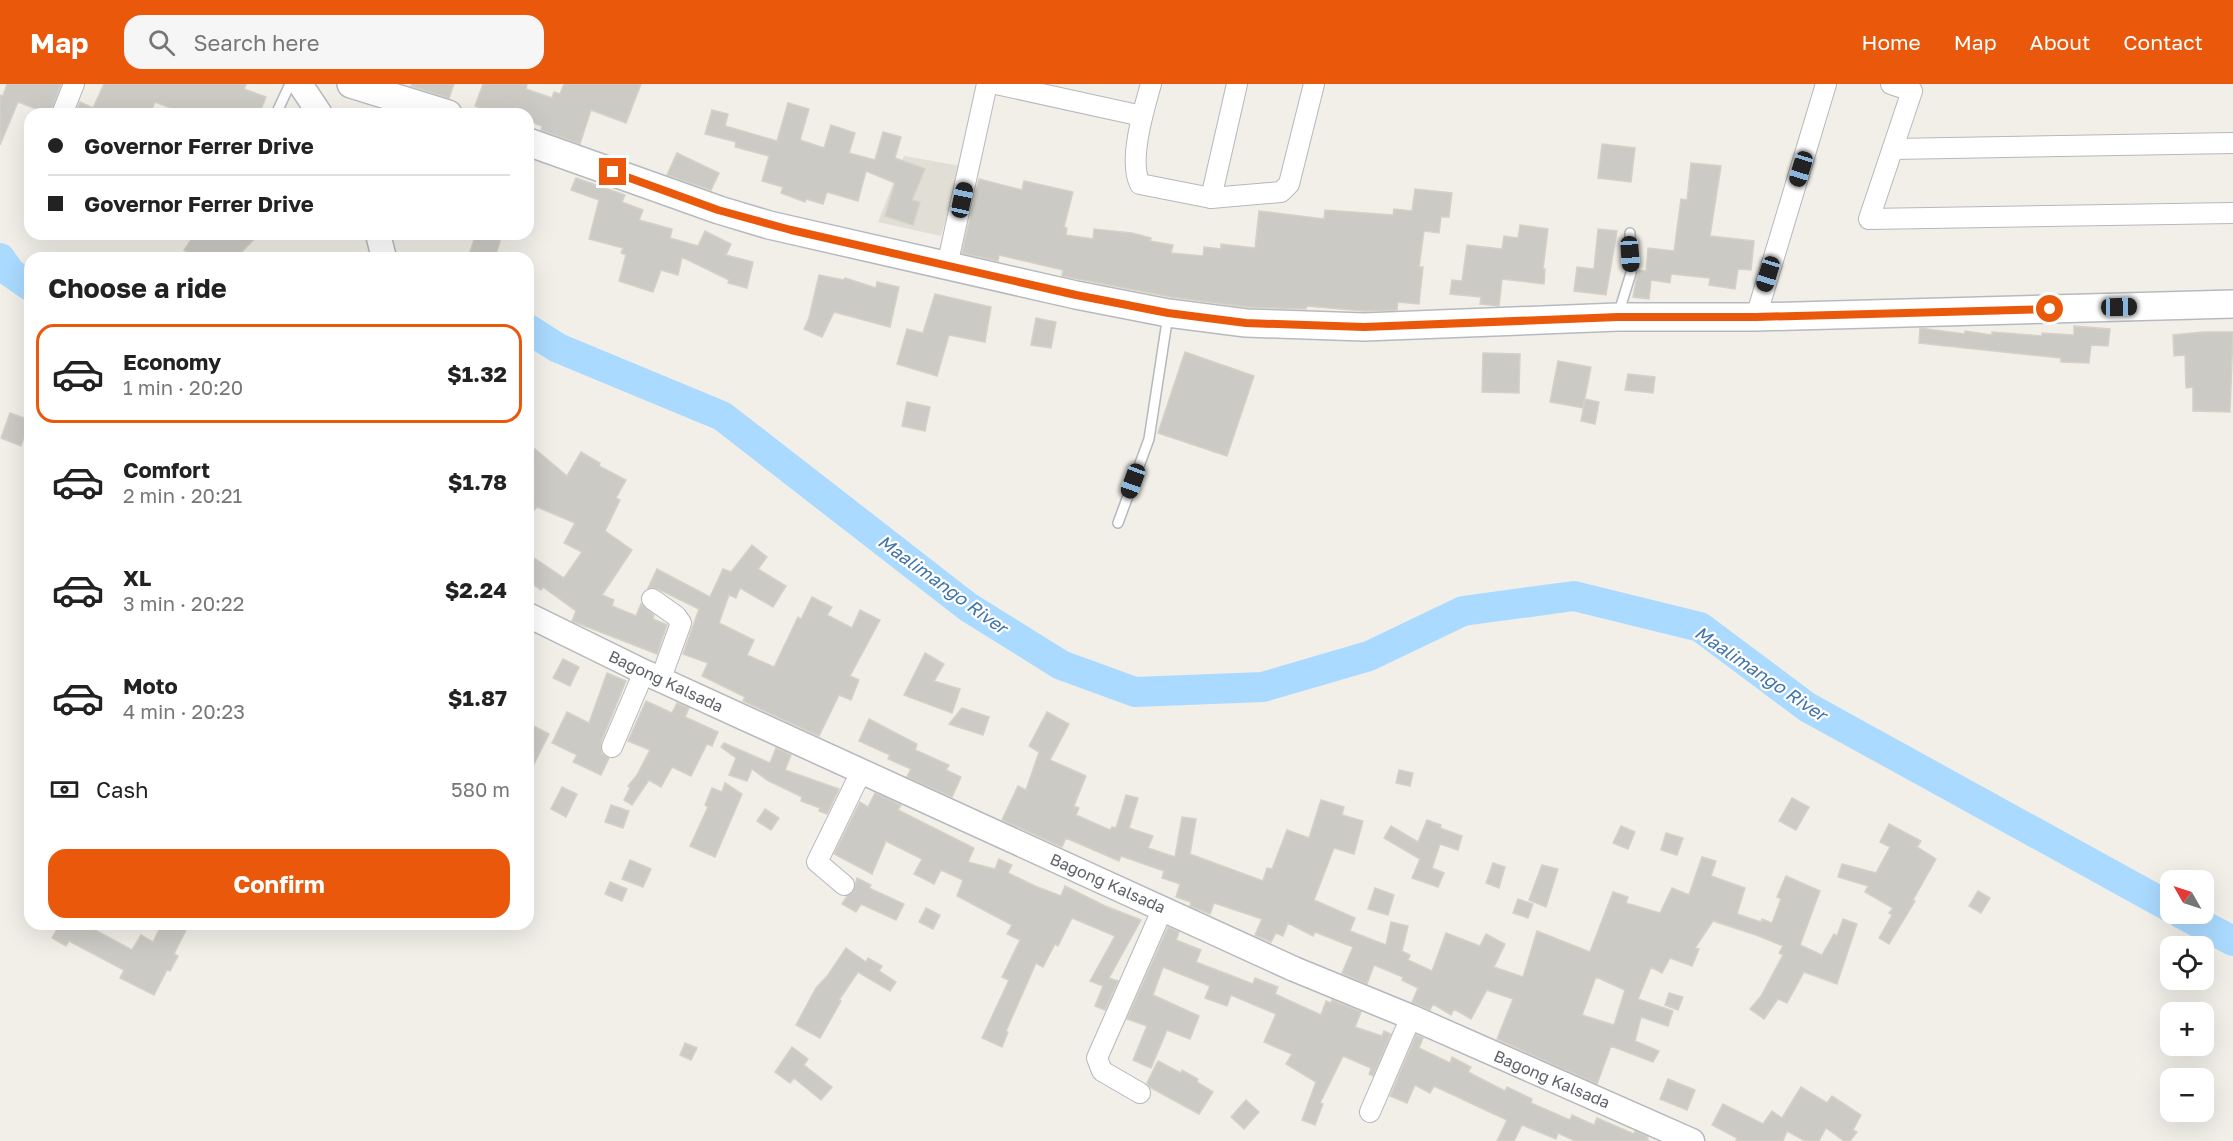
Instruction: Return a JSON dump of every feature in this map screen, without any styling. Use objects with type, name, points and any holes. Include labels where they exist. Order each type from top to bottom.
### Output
[{"type":"main road","points":[[375,87],[432,108]]},
{"type":"main road","points":[[534,144],[718,210],[769,225],[1168,313],[1246,323],[1364,327],[1618,317],[1756,317],[2233,304]]},
{"type":"street","points":[[64,108],[74,84]]},
{"type":"street","points":[[300,84],[316,108]]},
{"type":"street","points":[[947,266],[987,84]]},
{"type":"street","points":[[996,84],[1142,116]]},
{"type":"street","points":[[1151,84],[1142,116],[1134,173],[1140,184],[1211,198],[1281,192],[1289,184],[1314,84]]},
{"type":"street","points":[[1211,198],[1237,84]]},
{"type":"street","points":[[1756,317],[1826,84]]},
{"type":"street","points":[[1891,84],[1914,88],[1869,219],[2233,213]]},
{"type":"street","points":[[1893,149],[2233,143]]},
{"type":"street","points":[[612,747],[681,623],[676,616],[652,599]]},
{"type":"street","name":"Bagong Kalsada","points":[[534,618],[861,772],[1294,969],[1411,1017],[1692,1141]]},
{"type":"street","points":[[844,885],[817,862],[861,772]]},
{"type":"street","points":[[1140,1093],[1102,1071],[1097,1058],[1163,908]]},
{"type":"street","points":[[1371,1112],[1411,1017]]},
{"type":"lane","points":[[279,108],[290,84]]},
{"type":"lane","points":[[1618,317],[1631,273],[1630,233]]},
{"type":"lane","points":[[1118,523],[1149,438],[1168,313]]},
{"type":"shaded area","points":[[904,156],[961,166],[941,236],[878,222]]},
{"type":"building","points":[[7,84],[61,84],[52,108],[34,108],[18,102],[0,145],[0,95],[3,96]]},
{"type":"building","points":[[104,84],[246,84],[244,89],[266,97],[261,108],[171,108],[155,102],[152,108],[93,108]]},
{"type":"building","points":[[412,84],[454,84],[449,98],[411,86]]},
{"type":"building","points":[[483,84],[527,84],[526,89],[552,98],[554,92],[560,94],[564,84],[641,84],[626,123],[591,110],[580,144],[541,130],[542,126],[534,123],[534,108],[480,108],[475,106]]},
{"type":"building","points":[[80,102],[93,108],[78,108]]},
{"type":"building","points":[[788,103],[809,109],[800,140],[824,148],[831,125],[855,133],[849,153],[875,160],[883,132],[901,137],[895,158],[925,169],[912,200],[920,202],[913,225],[885,216],[895,183],[866,171],[858,201],[827,192],[823,204],[806,199],[805,202],[781,193],[783,187],[762,181],[769,156],[735,147],[736,142],[705,134],[712,110],[728,114],[725,126],[777,141]]},
{"type":"building","points":[[1602,144],[1635,148],[1631,182],[1598,178]]},
{"type":"building","points":[[677,153],[719,173],[711,190],[667,175]]},
{"type":"building","points":[[1691,163],[1721,166],[1710,236],[1754,241],[1751,270],[1738,269],[1735,289],[1709,285],[1710,278],[1671,274],[1670,283],[1651,280],[1649,299],[1633,297],[1638,270],[1646,271],[1648,248],[1674,251],[1681,199],[1687,200]]},
{"type":"building","points":[[576,178],[625,195],[622,202],[643,210],[639,220],[672,229],[670,238],[698,246],[705,231],[731,244],[726,255],[753,262],[747,288],[728,283],[729,280],[682,257],[678,275],[661,270],[653,292],[619,281],[626,255],[621,253],[623,248],[589,239],[599,200],[571,190]]},
{"type":"building","points":[[979,179],[1022,190],[1024,181],[1073,192],[1064,227],[1067,228],[1066,235],[1093,239],[1094,229],[1132,233],[1151,238],[1150,241],[1173,245],[1171,253],[1203,256],[1204,247],[1221,249],[1221,244],[1255,248],[1259,211],[1324,219],[1325,210],[1393,215],[1394,209],[1412,211],[1415,189],[1452,193],[1449,217],[1441,217],[1439,233],[1424,231],[1419,267],[1423,267],[1419,304],[1398,302],[1397,310],[1364,311],[1307,306],[1306,309],[1247,307],[1171,297],[1062,276],[1063,270],[999,255],[998,261],[962,253]]},
{"type":"building","points":[[1520,225],[1548,229],[1543,269],[1545,269],[1544,284],[1502,279],[1499,306],[1480,304],[1481,297],[1450,294],[1452,280],[1462,281],[1467,245],[1502,249],[1504,236],[1518,238]]},
{"type":"building","points":[[1598,229],[1617,231],[1606,295],[1574,291],[1577,267],[1594,269]]},
{"type":"building","points":[[191,240],[253,240],[242,252],[187,252],[184,250]]},
{"type":"building","points":[[474,240],[500,241],[497,252],[470,252]]},
{"type":"building","points":[[819,275],[844,280],[845,278],[876,288],[877,282],[899,287],[890,327],[834,312],[822,337],[804,329],[809,318]]},
{"type":"building","points":[[935,294],[991,307],[985,342],[949,335],[937,376],[897,364],[907,329],[923,333]]},
{"type":"building","points":[[1036,318],[1056,322],[1051,348],[1031,345]]},
{"type":"building","points":[[2074,326],[2110,329],[2108,346],[2091,345],[2089,363],[2061,362],[2061,358],[1919,343],[1920,328],[1965,334],[1965,331],[1992,335],[1992,332],[2042,336],[2042,333],[2074,335]]},
{"type":"building","points":[[2233,332],[2230,412],[2193,411],[2193,387],[2186,388],[2185,355],[2174,356],[2173,335]]},
{"type":"building","points":[[1185,352],[1254,376],[1227,456],[1158,433]]},
{"type":"building","points":[[1483,353],[1520,354],[1519,393],[1482,392]]},
{"type":"building","points":[[1558,361],[1591,367],[1583,408],[1550,402]]},
{"type":"building","points":[[1628,374],[1655,377],[1653,393],[1625,390]]},
{"type":"building","points":[[1585,399],[1599,402],[1595,424],[1581,421]]},
{"type":"building","points":[[907,402],[930,407],[925,431],[902,426]]},
{"type":"building","points":[[10,413],[24,418],[24,437],[21,446],[1,438]]},
{"type":"building","points":[[534,448],[567,476],[581,452],[600,463],[599,466],[626,480],[616,498],[620,500],[605,531],[632,550],[602,595],[614,600],[612,606],[636,616],[641,604],[654,615],[653,619],[667,625],[657,654],[572,621],[576,611],[543,587],[541,590],[534,585],[534,558],[564,578],[582,552],[564,543],[575,523],[537,507],[534,510]]},
{"type":"building","points":[[752,545],[767,557],[758,569],[786,586],[773,607],[740,588],[736,598],[729,595],[719,623],[754,640],[747,655],[774,667],[798,617],[801,619],[812,597],[832,607],[827,615],[852,628],[860,610],[880,620],[850,676],[859,680],[851,700],[839,695],[819,736],[743,701],[745,697],[702,676],[708,663],[683,654],[699,609],[658,589],[648,588],[657,569],[710,597],[723,569],[731,572]]},
{"type":"building","points":[[925,653],[944,664],[934,681],[960,689],[952,713],[904,695]]},
{"type":"building","points":[[563,659],[579,667],[570,686],[553,678]]},
{"type":"building","points":[[607,673],[626,681],[601,742],[602,754],[609,758],[601,775],[573,762],[577,755],[552,743],[567,712],[589,723]]},
{"type":"building","points":[[646,701],[672,713],[677,703],[689,708],[685,717],[718,732],[712,746],[707,744],[691,776],[672,767],[661,787],[649,780],[632,805],[624,800],[630,788],[628,786],[637,775],[650,750],[628,741]]},
{"type":"building","points":[[962,708],[989,717],[983,735],[949,724]]},
{"type":"building","points":[[1047,712],[1069,724],[1050,760],[1086,776],[1074,806],[1079,808],[1076,815],[1110,830],[1112,827],[1116,828],[1126,795],[1138,798],[1129,828],[1153,836],[1148,848],[1175,857],[1182,817],[1196,819],[1190,854],[1263,881],[1267,868],[1272,869],[1287,830],[1309,838],[1321,800],[1344,807],[1342,815],[1363,821],[1354,854],[1334,848],[1314,900],[1355,918],[1350,931],[1386,945],[1391,922],[1408,926],[1402,951],[1410,955],[1408,960],[1432,971],[1446,933],[1480,946],[1486,934],[1505,944],[1494,967],[1523,977],[1537,931],[1590,952],[1613,892],[1628,897],[1626,903],[1660,913],[1672,888],[1689,895],[1702,857],[1716,861],[1711,876],[1745,888],[1737,914],[1761,922],[1762,919],[1772,923],[1781,899],[1777,897],[1786,876],[1820,891],[1800,945],[1822,955],[1834,934],[1837,936],[1843,919],[1857,924],[1837,984],[1804,972],[1787,1003],[1778,999],[1764,1019],[1750,1009],[1761,996],[1783,955],[1779,953],[1783,946],[1713,921],[1695,948],[1699,949],[1692,966],[1670,958],[1662,973],[1651,967],[1638,999],[1673,1011],[1668,1026],[1641,1017],[1635,1041],[1659,1051],[1653,1062],[1611,1046],[1597,1084],[1497,1039],[1513,999],[1487,990],[1471,1019],[1454,1009],[1451,1015],[1433,1004],[1430,1010],[1412,1002],[1418,988],[1402,980],[1403,977],[1374,965],[1367,984],[1342,973],[1353,947],[1315,932],[1313,936],[1288,923],[1283,936],[1276,933],[1271,942],[1255,935],[1262,919],[1214,903],[1210,914],[1190,906],[1191,902],[1176,897],[1180,884],[1162,878],[1164,871],[1121,856],[1119,861],[1066,838],[1062,847],[1002,820],[1018,786],[1026,790],[1039,752],[1029,746]],"holes":[[[1596,977],[1625,990],[1614,1025],[1582,1015]]]},
{"type":"building","points":[[869,719],[917,744],[915,750],[949,765],[946,770],[961,777],[952,797],[907,777],[911,769],[888,759],[890,755],[859,741]]},
{"type":"building","points":[[534,726],[549,734],[534,764]]},
{"type":"building","points":[[724,743],[770,763],[776,748],[791,755],[785,770],[839,789],[827,814],[819,811],[820,808],[801,801],[802,797],[767,780],[752,769],[747,781],[729,775],[736,758],[721,747]]},
{"type":"building","points":[[1399,770],[1413,773],[1410,786],[1396,783]]},
{"type":"building","points":[[725,783],[742,794],[715,857],[690,846],[708,807],[705,805],[712,788],[722,792]]},
{"type":"building","points":[[562,787],[577,794],[566,817],[551,809]]},
{"type":"building","points":[[875,793],[901,805],[898,810],[974,848],[968,862],[995,869],[999,859],[1012,865],[1008,873],[1035,886],[1061,896],[1065,886],[1105,906],[1141,920],[1109,978],[1118,981],[1105,1010],[1095,1006],[1103,986],[1090,981],[1115,936],[1072,918],[1058,946],[1055,944],[1043,967],[1036,963],[1006,1031],[1008,1032],[1002,1047],[982,1038],[1009,980],[1002,977],[1020,940],[1007,934],[1012,925],[957,896],[963,880],[941,870],[934,884],[914,874],[922,859],[886,841],[872,874],[834,854],[860,802],[868,807]]},
{"type":"building","points":[[1792,798],[1809,807],[1796,830],[1779,821]]},
{"type":"building","points":[[611,805],[629,811],[623,828],[605,822]]},
{"type":"building","points":[[765,809],[779,818],[771,830],[757,821]]},
{"type":"building","points":[[1427,820],[1441,825],[1440,828],[1462,836],[1458,850],[1440,844],[1432,868],[1444,873],[1438,887],[1412,878],[1420,859],[1384,838],[1391,826],[1418,842]]},
{"type":"building","points":[[1889,824],[1921,841],[1917,847],[1936,859],[1913,900],[1915,901],[1889,944],[1879,938],[1892,915],[1889,913],[1893,908],[1865,892],[1868,886],[1838,877],[1842,864],[1876,873],[1890,847],[1880,842]]},
{"type":"building","points":[[1621,826],[1635,832],[1628,849],[1613,843]]},
{"type":"building","points":[[1666,833],[1683,838],[1677,855],[1661,850]]},
{"type":"building","points":[[630,860],[651,869],[643,887],[622,879]]},
{"type":"building","points":[[1493,863],[1505,867],[1499,888],[1486,883]]},
{"type":"building","points":[[1542,865],[1558,869],[1546,907],[1529,900]]},
{"type":"building","points":[[857,878],[871,885],[869,888],[904,904],[896,920],[861,904],[856,912],[842,904],[853,892]]},
{"type":"building","points":[[610,882],[627,889],[622,901],[605,894]]},
{"type":"building","points":[[1375,888],[1394,895],[1388,915],[1368,909]]},
{"type":"building","points":[[1978,891],[1990,898],[1981,913],[1969,906]]},
{"type":"building","points":[[1518,899],[1533,904],[1528,918],[1513,913]]},
{"type":"building","points":[[926,908],[940,915],[933,929],[919,922]]},
{"type":"building","points":[[1168,927],[1179,932],[1176,940],[1201,950],[1196,962],[1253,984],[1255,978],[1278,987],[1275,994],[1321,1015],[1326,1001],[1331,1003],[1332,1000],[1361,1012],[1355,1027],[1382,1036],[1384,1031],[1391,1034],[1373,1076],[1369,1074],[1371,1068],[1343,1056],[1320,1103],[1323,1104],[1315,1125],[1302,1120],[1316,1082],[1286,1064],[1292,1054],[1264,1042],[1276,1014],[1231,995],[1227,1006],[1205,998],[1210,986],[1163,967],[1153,995],[1199,1016],[1190,1039],[1167,1030],[1151,1068],[1133,1060],[1147,1026],[1127,1019]]},
{"type":"building","points":[[57,930],[95,930],[132,950],[141,935],[153,942],[159,930],[186,930],[174,954],[178,956],[170,971],[167,970],[154,995],[120,978],[124,970],[69,941],[66,946],[52,938]]},
{"type":"building","points":[[846,948],[866,962],[868,958],[882,966],[879,971],[896,982],[890,991],[858,972],[839,1000],[841,1001],[820,1038],[796,1025],[816,988]]},
{"type":"building","points":[[1669,993],[1683,997],[1678,1010],[1665,1005]]},
{"type":"building","points":[[1416,1035],[1423,1038],[1419,1048],[1450,1063],[1452,1057],[1471,1067],[1468,1072],[1505,1091],[1507,1087],[1532,1099],[1531,1103],[1570,1120],[1572,1115],[1594,1125],[1597,1118],[1634,1134],[1635,1131],[1648,1137],[1647,1140],[1650,1141],[1575,1141],[1558,1133],[1556,1139],[1522,1125],[1514,1141],[1497,1141],[1507,1120],[1434,1086],[1430,1093],[1415,1085],[1407,1103],[1390,1096]]},
{"type":"building","points":[[685,1043],[697,1048],[691,1060],[680,1055]]},
{"type":"building","points":[[792,1047],[808,1059],[804,1065],[832,1087],[821,1100],[794,1078],[790,1083],[775,1072]]},
{"type":"building","points":[[1158,1061],[1198,1079],[1197,1082],[1213,1092],[1199,1114],[1151,1088],[1147,1083]]},
{"type":"building","points":[[1668,1079],[1695,1090],[1687,1110],[1660,1099]]},
{"type":"building","points":[[1801,1087],[1827,1103],[1832,1096],[1861,1115],[1853,1130],[1857,1132],[1850,1141],[1844,1141],[1826,1128],[1819,1141],[1805,1141],[1787,1131],[1783,1141],[1736,1141],[1737,1138],[1712,1125],[1723,1104],[1763,1124],[1772,1111],[1782,1118]]},
{"type":"building","points":[[1246,1100],[1259,1112],[1244,1129],[1231,1117]]},
{"type":"waterway","name":"Maalimango River","points":[[0,258],[10,272],[24,282]]},
{"type":"waterway","name":"Maalimango River","points":[[534,333],[558,348],[722,416],[968,607],[1061,665],[1135,692],[1263,687],[1369,656],[1463,611],[1574,596],[1700,627],[1807,707],[2160,901]]},
{"type":"waterway","name":"Maalimango River","points":[[2201,924],[2233,941]]},
{"type":"route","points":[[613,172],[718,210],[769,225],[1076,295],[1168,313],[1246,323],[1364,327],[1618,317],[1756,317],[2050,309]]}]
